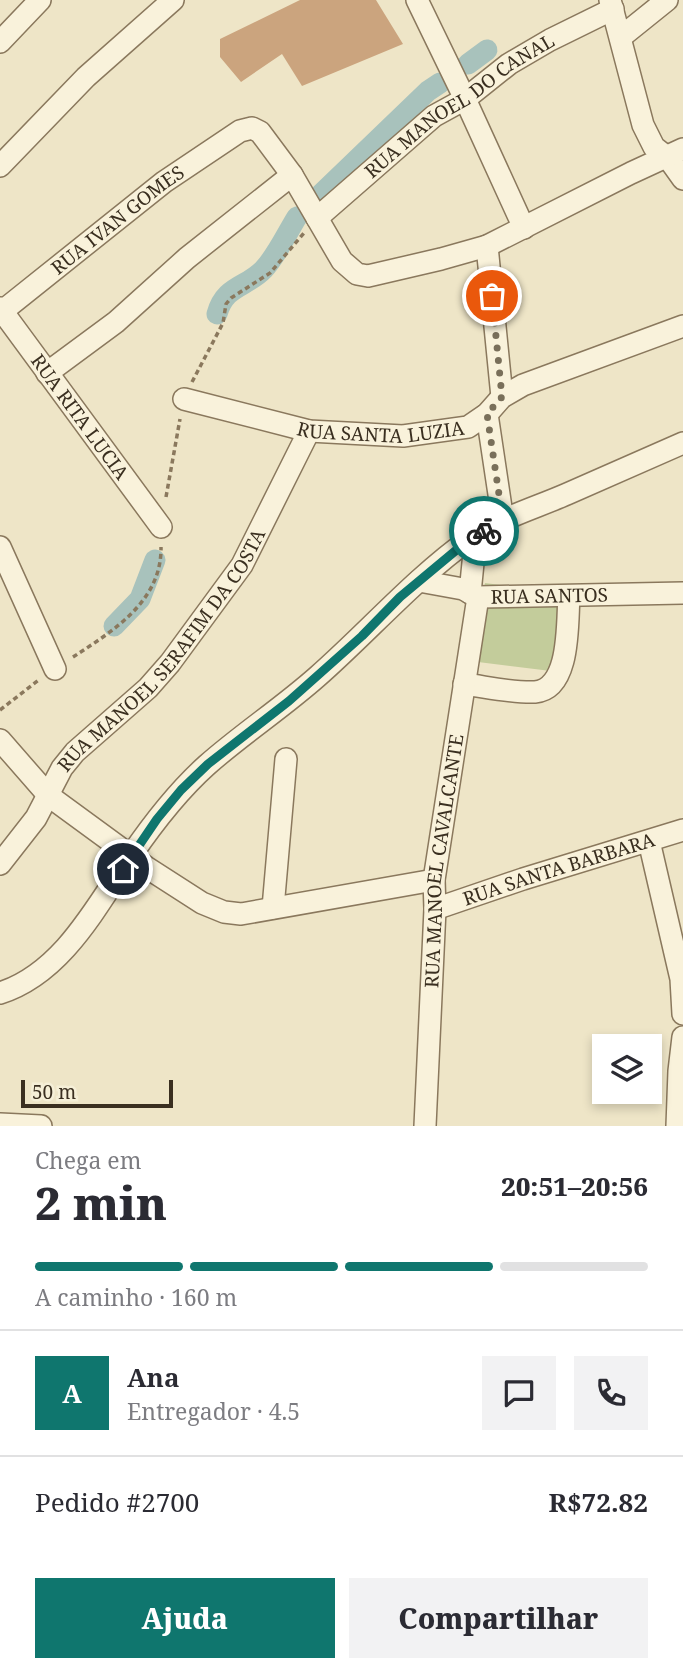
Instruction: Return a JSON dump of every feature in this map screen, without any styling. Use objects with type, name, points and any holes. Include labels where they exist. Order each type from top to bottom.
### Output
[{"type":"street","points":[[0,42],[40,0]]},
{"type":"street","points":[[0,166],[86,77],[173,0]]},
{"type":"street","points":[[417,0],[466,99],[524,228]]},
{"type":"street","points":[[621,37],[667,0]]},
{"type":"street","points":[[611,5],[643,125],[654,146],[675,154]]},
{"type":"street","name":"RUA MANOEL DO CANAL","points":[[317,218],[434,116],[466,99],[509,65],[611,5]]},
{"type":"street","name":"RUA IVAN GOMES","points":[[1,311],[153,190],[240,131],[252,128],[260,132],[292,175]]},
{"type":"street","points":[[675,154],[683,179]]},
{"type":"street","points":[[47,373],[116,322],[187,258],[292,175],[345,265],[357,274],[368,276],[441,260],[487,246],[631,173],[675,154]]},
{"type":"street","points":[[487,246],[502,397]]},
{"type":"street","name":"RUA RITA LUCIA","points":[[1,311],[161,527]]},
{"type":"street","name":"RUA SANTA LUZIA","points":[[184,399],[309,430],[403,436],[430,434],[468,427],[487,414],[502,397],[523,385],[683,326]]},
{"type":"street","points":[[487,414],[503,521]]},
{"type":"street","name":"RUA MANOEL SERAFIM DA COSTA","points":[[0,864],[36,818],[62,768],[75,752],[148,688],[170,663],[242,565],[309,430]]},
{"type":"street","points":[[0,993],[30,981],[65,947],[181,790],[208,764],[317,677],[419,581],[472,537],[683,443]]},
{"type":"street","name":"RUA MANOEL CAVALCANTE","points":[[425,1126],[434,880],[464,684],[474,595],[472,537]]},
{"type":"street","points":[[0,547],[55,668]]},
{"type":"street","name":"RUA SANTOS","points":[[419,581],[438,583],[474,595],[683,593]]},
{"type":"street","points":[[464,684],[535,692],[553,685],[558,678],[565,651],[569,596]]},
{"type":"street","points":[[0,740],[49,796],[180,889],[213,907],[241,914],[434,880]]},
{"type":"street","points":[[273,908],[286,759]]},
{"type":"street","name":"RUA SANTA BARBARA","points":[[435,909],[683,830]]},
{"type":"street","points":[[649,841],[681,979],[683,1014]]},
{"type":"street","points":[[677,1126],[683,1037]]},
{"type":"street","points":[[0,1124],[41,1126]]},
{"type":"path","points":[[0,710],[55,668],[117,629],[143,603],[161,563],[161,527],[184,399],[223,323],[226,304],[270,272],[317,218]]},
{"type":"green space","points":[[485,583],[567,594],[559,672],[470,661]]},
{"type":"building","points":[[300,0],[376,0],[403,44],[302,86],[282,54],[241,82],[220,57],[220,39]]},
{"type":"waterway","points":[[468,64],[487,50]]},
{"type":"waterway","points":[[321,194],[428,91],[440,83]]},
{"type":"waterway","points":[[217,314],[225,297],[257,275],[269,263],[297,217]]},
{"type":"waterway","points":[[114,626],[140,599],[155,560]]},
{"type":"way so far","points":[[484,531],[503,521],[487,414],[502,397],[492,296]]},
{"type":"route","points":[[123,869],[157,819],[181,790],[208,764],[275,713],[362,636],[400,597],[472,537],[484,531]]}]
